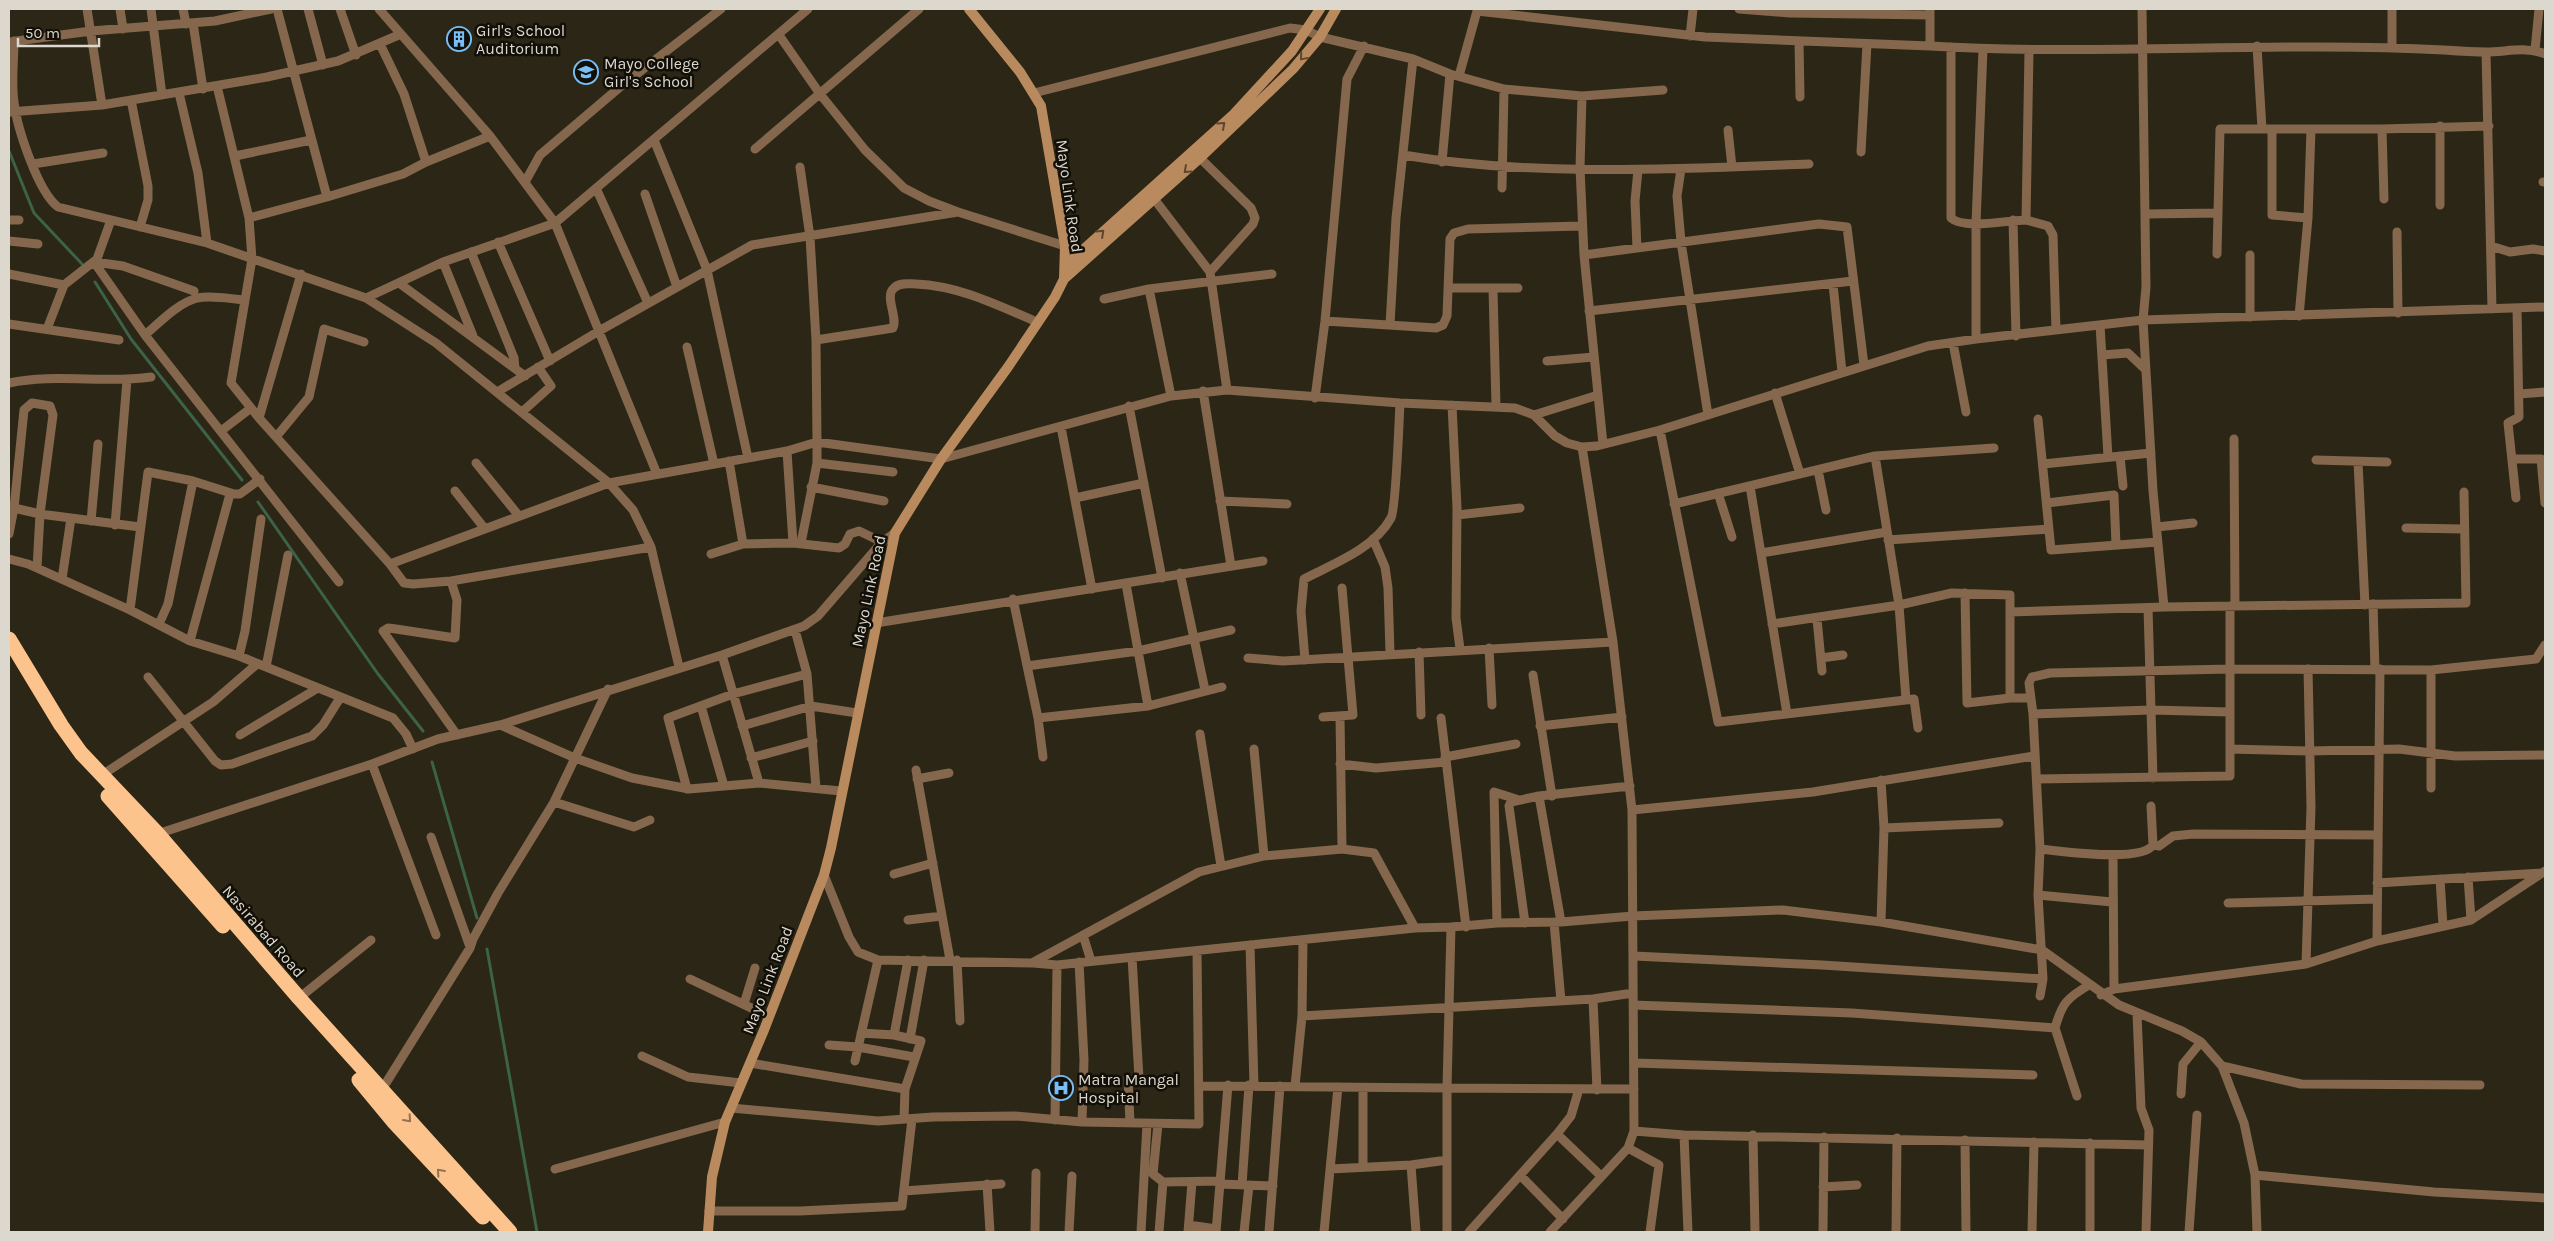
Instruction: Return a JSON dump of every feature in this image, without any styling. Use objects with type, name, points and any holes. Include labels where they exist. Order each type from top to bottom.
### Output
[{"type":"highway","name":"Nasirabad Road","points":[[9,639],[57,728],[102,775],[393,1121],[498,1232]]},
{"type":"highway","name":"Nasirabad Road","points":[[9,650],[57,728],[97,784],[152,836],[510,1232]]},
{"type":"street","points":[[87,9],[102,105]]},
{"type":"street","points":[[120,9],[123,29]]},
{"type":"street","points":[[151,9],[162,95]]},
{"type":"street","points":[[183,9],[190,23],[202,89]]},
{"type":"street","points":[[271,9],[234,13],[190,23],[91,31],[12,41],[12,112],[44,192],[58,208],[207,243],[366,298],[436,343],[609,483],[633,510],[651,547],[679,667]]},
{"type":"street","points":[[277,9],[327,198]]},
{"type":"street","points":[[308,9],[323,65]]},
{"type":"street","points":[[340,9],[356,55]]},
{"type":"street","points":[[379,9],[490,136],[555,223],[657,474]]},
{"type":"street","points":[[525,182],[540,155],[620,87],[721,9]]},
{"type":"street","points":[[366,298],[443,262],[555,223],[808,9]]},
{"type":"street","points":[[755,149],[919,9]]},
{"type":"street","name":"Mayo Link Road","points":[[708,1232],[712,1177],[725,1122],[824,874],[895,532],[941,459],[1037,322],[1064,279],[1065,246],[1041,106],[1020,72],[969,9]]},
{"type":"street","points":[[1065,266],[1234,114],[1274,72],[1320,9]]},
{"type":"street","points":[[1064,279],[1155,200],[1293,69],[1320,37],[1336,9]]},
{"type":"street","points":[[1690,36],[1693,9]]},
{"type":"street","points":[[1739,9],[1790,13],[1930,12],[1930,46]]},
{"type":"street","points":[[2142,9],[2146,214],[2146,287],[2143,320],[2151,453],[2164,607]]},
{"type":"street","points":[[2392,9],[2392,47]]},
{"type":"street","points":[[2535,50],[2539,9]]},
{"type":"street","points":[[1442,162],[1454,75],[1477,10],[1690,36],[2029,51],[2257,46],[2392,47],[2486,52],[2535,50],[2545,54]]},
{"type":"street","points":[[1034,93],[1290,28],[1306,30],[1320,37],[1413,59],[1454,75],[1504,89],[1582,96],[1663,90]]},
{"type":"street","points":[[12,112],[102,105],[293,72],[356,55],[402,34]]},
{"type":"street","points":[[779,35],[820,94],[865,150],[904,188],[958,212],[1065,246]]},
{"type":"street","points":[[1799,41],[1800,96]]},
{"type":"street","points":[[380,44],[404,94],[426,162]]},
{"type":"street","points":[[1861,152],[1867,44]]},
{"type":"street","points":[[1315,398],[1325,320],[1348,79],[1364,46]]},
{"type":"street","points":[[2257,46],[2262,129]]},
{"type":"street","points":[[1952,47],[1949,210],[1951,218],[1955,222],[1976,223],[2026,220],[2048,226],[2053,235],[2056,330]]},
{"type":"street","points":[[1976,339],[1976,223],[1983,49]]},
{"type":"street","points":[[2026,220],[2029,51]]},
{"type":"street","points":[[2486,52],[2492,309]]},
{"type":"street","points":[[1390,325],[1396,218],[1413,59]]},
{"type":"street","points":[[217,86],[249,218],[252,259],[231,383],[259,418],[404,582],[413,584],[451,581],[651,547]]},
{"type":"street","points":[[1502,188],[1504,89]]},
{"type":"street","points":[[178,93],[198,173],[207,243]]},
{"type":"street","points":[[1582,96],[1581,226],[1603,444]]},
{"type":"street","points":[[131,100],[148,186],[148,200],[140,227]]},
{"type":"street","points":[[2440,126],[2440,205]]},
{"type":"street","points":[[2217,254],[2220,129],[2382,129],[2489,126]]},
{"type":"street","points":[[2272,129],[2272,215],[2308,218]]},
{"type":"street","points":[[2298,316],[2308,218],[2311,129]]},
{"type":"street","points":[[2382,129],[2384,199]]},
{"type":"street","points":[[1728,130],[1732,167]]},
{"type":"street","points":[[249,218],[327,198],[403,174],[426,162],[490,136]]},
{"type":"street","points":[[235,156],[311,140]]},
{"type":"street","points":[[654,140],[707,270],[748,458]]},
{"type":"street","points":[[33,164],[103,153]]},
{"type":"street","points":[[1403,155],[1442,162],[1502,166],[1638,170],[1808,164]]},
{"type":"street","points":[[1200,158],[1251,208],[1255,218],[1253,224],[1210,272]]},
{"type":"street","points":[[797,543],[817,463],[816,340],[810,237],[800,167]]},
{"type":"street","points":[[1681,169],[1677,196],[1681,242],[1708,415]]},
{"type":"street","points":[[1637,248],[1636,201],[1638,170]]},
{"type":"street","points":[[596,188],[648,303]]},
{"type":"street","points":[[645,194],[677,287]]},
{"type":"street","points":[[1155,200],[1210,272],[1227,390]]},
{"type":"street","points":[[497,392],[599,331],[752,245],[958,212]]},
{"type":"street","points":[[2146,214],[2218,213]]},
{"type":"street","points":[[9,220],[19,220]]},
{"type":"street","points":[[47,329],[64,285],[92,264],[100,252],[110,220]]},
{"type":"street","points":[[2013,220],[2016,336]]},
{"type":"street","points":[[1584,255],[1819,224],[1847,227],[1864,366]]},
{"type":"street","points":[[1325,320],[1436,328],[1443,325],[1447,316],[1450,239],[1461,229],[1581,226]]},
{"type":"street","points":[[2397,232],[2398,313]]},
{"type":"street","points":[[9,241],[38,244]]},
{"type":"street","points":[[498,242],[550,360]]},
{"type":"street","points":[[2491,246],[2510,252],[2533,249],[2545,251]]},
{"type":"street","points":[[472,252],[514,358],[515,368]]},
{"type":"street","points":[[2250,255],[2250,317]]},
{"type":"street","points":[[443,262],[474,337]]},
{"type":"street","points":[[92,264],[123,266],[194,291]]},
{"type":"street","points":[[92,264],[221,431],[257,481],[339,582]]},
{"type":"street","points":[[9,274],[64,285]]},
{"type":"street","points":[[259,418],[301,274]]},
{"type":"street","points":[[1104,299],[1149,288],[1272,274]]},
{"type":"street","points":[[1589,311],[1853,281]]},
{"type":"street","points":[[399,283],[525,376]]},
{"type":"street","points":[[816,340],[893,328],[896,322],[890,294],[893,288],[902,284],[938,285],[970,293],[1037,322]]},
{"type":"street","points":[[1833,284],[1842,372]]},
{"type":"street","points":[[1149,288],[1171,396]]},
{"type":"street","points":[[1448,288],[1518,288]]},
{"type":"street","points":[[1493,289],[1496,406]]},
{"type":"street","points":[[145,334],[176,310],[196,298],[245,300]]},
{"type":"street","points":[[390,564],[609,483],[787,451],[817,442],[941,459],[1062,427],[1128,406],[1202,391],[1227,390],[1315,398],[1515,408],[1534,415],[1555,436],[1567,443],[1582,446],[1603,444],[1660,430],[1928,346],[1976,339],[2016,336],[2143,320],[2545,307]]},
{"type":"street","points":[[2516,498],[2508,423],[2519,416],[2517,308]]},
{"type":"street","points":[[9,324],[119,340]]},
{"type":"street","points":[[2100,325],[2108,457]]},
{"type":"street","points":[[276,437],[309,397],[324,329],[364,342]]},
{"type":"street","points":[[1954,343],[1966,412]]},
{"type":"street","points":[[687,347],[714,464]]},
{"type":"street","points":[[2102,355],[2128,353],[2146,370]]},
{"type":"street","points":[[1548,360],[1594,356]]},
{"type":"street","points":[[522,412],[551,386],[538,368]]},
{"type":"street","points":[[9,383],[30,378],[126,380],[151,377]]},
{"type":"street","points":[[115,525],[126,380]]},
{"type":"street","points":[[1202,391],[1231,566]]},
{"type":"street","points":[[2519,394],[2545,392]]},
{"type":"street","points":[[1775,393],[1800,474]]},
{"type":"street","points":[[1534,415],[1598,395]]},
{"type":"street","points":[[9,534],[14,508],[24,410],[32,403],[47,404],[50,406],[53,415],[40,514],[37,568]]},
{"type":"street","points":[[1305,660],[1301,611],[1304,579],[1347,557],[1373,539],[1392,517],[1400,403]]},
{"type":"street","points":[[1452,405],[1457,514],[1456,618],[1460,649]]},
{"type":"street","points":[[1128,406],[1162,578]]},
{"type":"street","points":[[221,431],[251,408]]},
{"type":"street","points":[[2038,419],[2051,550],[2158,542]]},
{"type":"street","points":[[1062,427],[1092,589]]},
{"type":"street","points":[[1660,430],[1718,722],[1914,699],[1918,728]]},
{"type":"street","points":[[2036,779],[2230,776],[2234,439]]},
{"type":"street","points":[[91,521],[98,444]]},
{"type":"street","points":[[1550,1232],[1628,1148],[1634,1131],[1632,810],[1613,642],[1582,446]]},
{"type":"street","points":[[1674,504],[1875,456],[1994,448]]},
{"type":"street","points":[[787,451],[797,543]]},
{"type":"street","points":[[2043,464],[2151,453]]},
{"type":"street","points":[[1875,456],[1899,605],[1906,700]]},
{"type":"street","points":[[2120,456],[2123,486]]},
{"type":"street","points":[[2512,459],[2543,459],[2545,502]]},
{"type":"street","points":[[2316,460],[2386,462]]},
{"type":"street","points":[[729,461],[743,544]]},
{"type":"street","points":[[2358,462],[2369,605],[2378,669],[2377,941]]},
{"type":"street","points":[[476,463],[519,516]]},
{"type":"street","points":[[817,463],[892,472]]},
{"type":"street","points":[[1818,470],[1826,510]]},
{"type":"street","points":[[130,610],[148,472],[193,481],[230,494],[240,494],[257,481]]},
{"type":"street","points":[[159,624],[168,604],[193,481]]},
{"type":"street","points":[[1075,498],[1144,483]]},
{"type":"street","points":[[1750,486],[1787,714]]},
{"type":"street","points":[[811,487],[884,501]]},
{"type":"street","points":[[455,491],[485,529]]},
{"type":"street","points":[[2010,612],[2164,607],[2466,604],[2464,492]]},
{"type":"street","points":[[1718,493],[1732,537]]},
{"type":"street","points":[[190,640],[230,494]]},
{"type":"street","points":[[2047,502],[2114,495],[2116,545]]},
{"type":"street","points":[[1220,501],[1287,504]]},
{"type":"street","points":[[14,508],[40,514],[140,527]]},
{"type":"street","points":[[1457,514],[1520,508]]},
{"type":"street","points":[[62,579],[70,518]]},
{"type":"street","points":[[239,656],[245,631],[261,519]]},
{"type":"street","points":[[2157,527],[2193,523]]},
{"type":"street","points":[[2406,528],[2464,529]]},
{"type":"street","points":[[1761,553],[1887,536],[2049,529]]},
{"type":"street","points":[[711,554],[743,544],[797,543],[839,548],[845,544],[852,532],[867,533],[882,542]]},
{"type":"street","points":[[152,836],[372,764],[438,739],[500,725],[608,689],[722,655],[804,626],[818,616],[882,542],[895,532]]},
{"type":"street","points":[[1373,539],[1385,567],[1388,588],[1390,653]]},
{"type":"street","points":[[102,775],[213,702],[262,666],[288,555]]},
{"type":"street","points":[[9,559],[62,579],[190,640],[239,656],[393,718],[415,748]]},
{"type":"street","points":[[876,623],[1013,599],[1126,584],[1180,573],[1263,561]]},
{"type":"street","points":[[1180,573],[1205,690]]},
{"type":"street","points":[[451,581],[457,600],[455,638],[388,628],[383,631],[457,735]]},
{"type":"street","points":[[1126,584],[1148,706]]},
{"type":"street","points":[[1323,717],[1353,715],[1342,588]]},
{"type":"street","points":[[1772,624],[1899,605],[1952,593],[2010,595],[2010,698]]},
{"type":"street","points":[[1965,593],[1967,702],[2030,698]]},
{"type":"street","points":[[1013,599],[1038,718],[1043,758]]},
{"type":"street","points":[[2148,608],[2153,778]]},
{"type":"street","points":[[1817,618],[1822,672]]},
{"type":"street","points":[[794,630],[807,674],[816,788]]},
{"type":"street","points":[[1027,666],[1138,651],[1231,630]]},
{"type":"street","points":[[1248,658],[1305,660],[1390,653],[1613,642]]},
{"type":"street","points":[[2040,996],[2043,979],[2038,896],[2040,850],[2033,714],[2029,683],[2038,674],[2230,669],[2431,670],[2536,659],[2545,645]]},
{"type":"street","points":[[1489,648],[1492,705]]},
{"type":"street","points":[[1419,652],[1422,715]]},
{"type":"street","points":[[722,655],[759,783]]},
{"type":"street","points":[[1821,658],[1843,655]]},
{"type":"street","points":[[2306,964],[2310,834],[2308,669]]},
{"type":"street","points":[[2431,670],[2430,752],[2432,788]]},
{"type":"street","points":[[687,789],[668,718],[733,694],[807,674]]},
{"type":"street","points":[[1533,675],[1552,796]]},
{"type":"street","points":[[148,677],[215,761],[221,765],[232,764],[312,736],[323,725],[340,698]]},
{"type":"street","points":[[1038,718],[1148,706],[1222,687]]},
{"type":"street","points":[[240,736],[318,688]]},
{"type":"street","points":[[382,1090],[554,802],[608,689]]},
{"type":"street","points":[[701,706],[724,786]]},
{"type":"street","points":[[742,726],[811,706],[857,713]]},
{"type":"street","points":[[2033,714],[2151,710],[2230,712]]},
{"type":"street","points":[[1340,716],[1342,849]]},
{"type":"street","points":[[1540,726],[1622,717]]},
{"type":"street","points":[[1442,718],[1466,927]]},
{"type":"street","points":[[500,725],[575,758],[632,778],[687,789],[759,783],[841,791]]},
{"type":"street","points":[[1200,734],[1222,866]]},
{"type":"street","points":[[752,758],[813,741]]},
{"type":"street","points":[[1340,764],[1376,768],[1446,759],[1516,744]]},
{"type":"street","points":[[1254,749],[1264,856]]},
{"type":"street","points":[[2230,749],[2378,750],[2430,752],[2455,756],[2545,755]]},
{"type":"street","points":[[1632,810],[1813,792],[2034,756]]},
{"type":"street","points":[[372,764],[436,935]]},
{"type":"street","points":[[949,773],[917,775],[942,916],[953,960],[960,1021]]},
{"type":"street","points":[[1881,780],[1884,828],[1881,922]]},
{"type":"street","points":[[1497,923],[1494,792],[1516,799],[1630,786]]},
{"type":"street","points":[[1539,796],[1558,922],[1561,1000]]},
{"type":"street","points":[[1516,799],[1509,806],[1525,923]]},
{"type":"street","points":[[554,802],[634,827],[650,820]]},
{"type":"street","points":[[2151,806],[2153,845]]},
{"type":"street","points":[[1884,828],[1999,823]]},
{"type":"street","points":[[2040,850],[2113,855],[2143,853],[2153,845],[2159,846],[2173,836],[2193,834],[2378,834]]},
{"type":"street","points":[[431,837],[471,943]]},
{"type":"street","points":[[1032,963],[1199,872],[1264,856],[1342,849],[1374,853],[1415,928]]},
{"type":"street","points":[[2113,855],[2114,989]]},
{"type":"street","points":[[894,874],[933,863]]},
{"type":"street","points":[[2377,883],[2544,872]]},
{"type":"street","points":[[2101,995],[2114,989],[2306,964],[2377,941],[2471,920],[2544,872]]},
{"type":"street","points":[[824,874],[858,952],[878,960],[953,960],[1057,964],[1415,928],[1783,910],[1881,922],[2042,950],[2101,995],[2138,1014],[2182,1031],[2201,1042],[2222,1066],[2244,1123],[2255,1175],[2258,1232]]},
{"type":"street","points":[[2468,877],[2471,920]]},
{"type":"street","points":[[2440,879],[2443,926]]},
{"type":"street","points":[[2038,896],[2112,902]]},
{"type":"street","points":[[2228,903],[2377,899]]},
{"type":"street","points":[[908,920],[942,916]]},
{"type":"street","points":[[1446,1232],[1451,927]]},
{"type":"street","points":[[1083,935],[1091,961]]},
{"type":"street","points":[[299,998],[370,940]]},
{"type":"street","points":[[1296,1086],[1302,1016],[1303,940]]},
{"type":"street","points":[[1244,1232],[1245,1185],[1252,1085],[1250,945]]},
{"type":"street","points":[[731,1108],[868,1120],[1015,1116],[1082,1122],[1199,1124],[1197,951]]},
{"type":"street","points":[[1634,956],[2043,979]]},
{"type":"street","points":[[1132,957],[1140,1078]]},
{"type":"street","points":[[854,1061],[878,960]]},
{"type":"street","points":[[894,1036],[908,960]]},
{"type":"street","points":[[910,1039],[924,960]]},
{"type":"street","points":[[1079,962],[1084,1060],[1082,1122]]},
{"type":"street","points":[[1055,1120],[1057,964]]},
{"type":"street","points":[[744,1004],[755,968]]},
{"type":"street","points":[[690,979],[768,1016]]},
{"type":"street","points":[[2077,1096],[2056,1028],[2060,1008],[2067,1000],[2089,985]]},
{"type":"street","points":[[1302,1016],[1593,999],[1633,993]]},
{"type":"street","points":[[1593,999],[1597,1090]]},
{"type":"street","points":[[1633,1004],[1852,1014],[2056,1028]]},
{"type":"street","points":[[2138,1014],[2141,1108],[2149,1130],[2146,1232]]},
{"type":"street","points":[[709,1211],[800,1211],[902,1206],[908,1119],[905,1089],[921,1041],[861,1033]]},
{"type":"street","points":[[2181,1094],[2183,1064],[2201,1042]]},
{"type":"street","points":[[829,1045],[858,1047],[914,1058]]},
{"type":"street","points":[[642,1056],[688,1077],[741,1083]]},
{"type":"street","points":[[750,1062],[905,1089]]},
{"type":"street","points":[[1634,1063],[2033,1075]]},
{"type":"street","points":[[2222,1066],[2301,1084],[2480,1085]]},
{"type":"street","points":[[1128,1078],[1130,1123]]},
{"type":"street","points":[[1192,1182],[1188,1228],[1216,1230],[1228,1085]]},
{"type":"street","points":[[1199,1086],[1634,1089]]},
{"type":"street","points":[[1270,1232],[1280,1086]]},
{"type":"street","points":[[1324,1232],[1338,1087]]},
{"type":"street","points":[[1363,1088],[1363,1167]]},
{"type":"street","points":[[1469,1232],[1571,1116],[1579,1089]]},
{"type":"street","points":[[2189,1232],[2197,1115]]},
{"type":"street","points":[[555,1169],[725,1122]]},
{"type":"street","points":[[1141,1232],[1147,1124]]},
{"type":"street","points":[[1158,1124],[1154,1174],[1163,1182],[1273,1186]]},
{"type":"street","points":[[1634,1131],[1684,1135],[1897,1138],[2148,1145]]},
{"type":"street","points":[[1557,1134],[1601,1176]]},
{"type":"street","points":[[1684,1135],[1688,1232]]},
{"type":"street","points":[[1753,1135],[1754,1232]]},
{"type":"street","points":[[1823,1232],[1824,1137]]},
{"type":"street","points":[[1896,1232],[1897,1138]]},
{"type":"street","points":[[1965,1140],[1966,1232]]},
{"type":"street","points":[[2032,1232],[2034,1142]]},
{"type":"street","points":[[2090,1143],[2090,1232]]},
{"type":"street","points":[[1628,1148],[1659,1165],[1650,1232]]},
{"type":"street","points":[[1330,1169],[1411,1165],[1447,1160]]},
{"type":"street","points":[[1411,1165],[1416,1232]]},
{"type":"street","points":[[1035,1232],[1036,1173]]},
{"type":"street","points":[[2255,1175],[2434,1192],[2545,1198]]},
{"type":"street","points":[[1069,1232],[1072,1176]]},
{"type":"street","points":[[1520,1176],[1563,1218]]},
{"type":"street","points":[[1159,1232],[1163,1182]]},
{"type":"street","points":[[987,1184],[990,1232]]},
{"type":"street","points":[[904,1191],[1001,1184]]},
{"type":"street","points":[[1823,1187],[1856,1185]]},
{"type":"waterway","points":[[9,151],[34,213],[82,264]]},
{"type":"waterway","points":[[95,282],[131,339],[242,480]]},
{"type":"waterway","points":[[258,502],[378,674],[423,731]]},
{"type":"waterway","points":[[432,762],[477,918]]},
{"type":"waterway","points":[[487,949],[537,1232]]},
{"type":"place","name":"Girl's School Auditorium","points":[[459,39]]},
{"type":"place","name":"Mayo College Girl's School","points":[[586,72]]},
{"type":"place","name":"Matra Mangal Hospital","points":[[1061,1088]]}]
